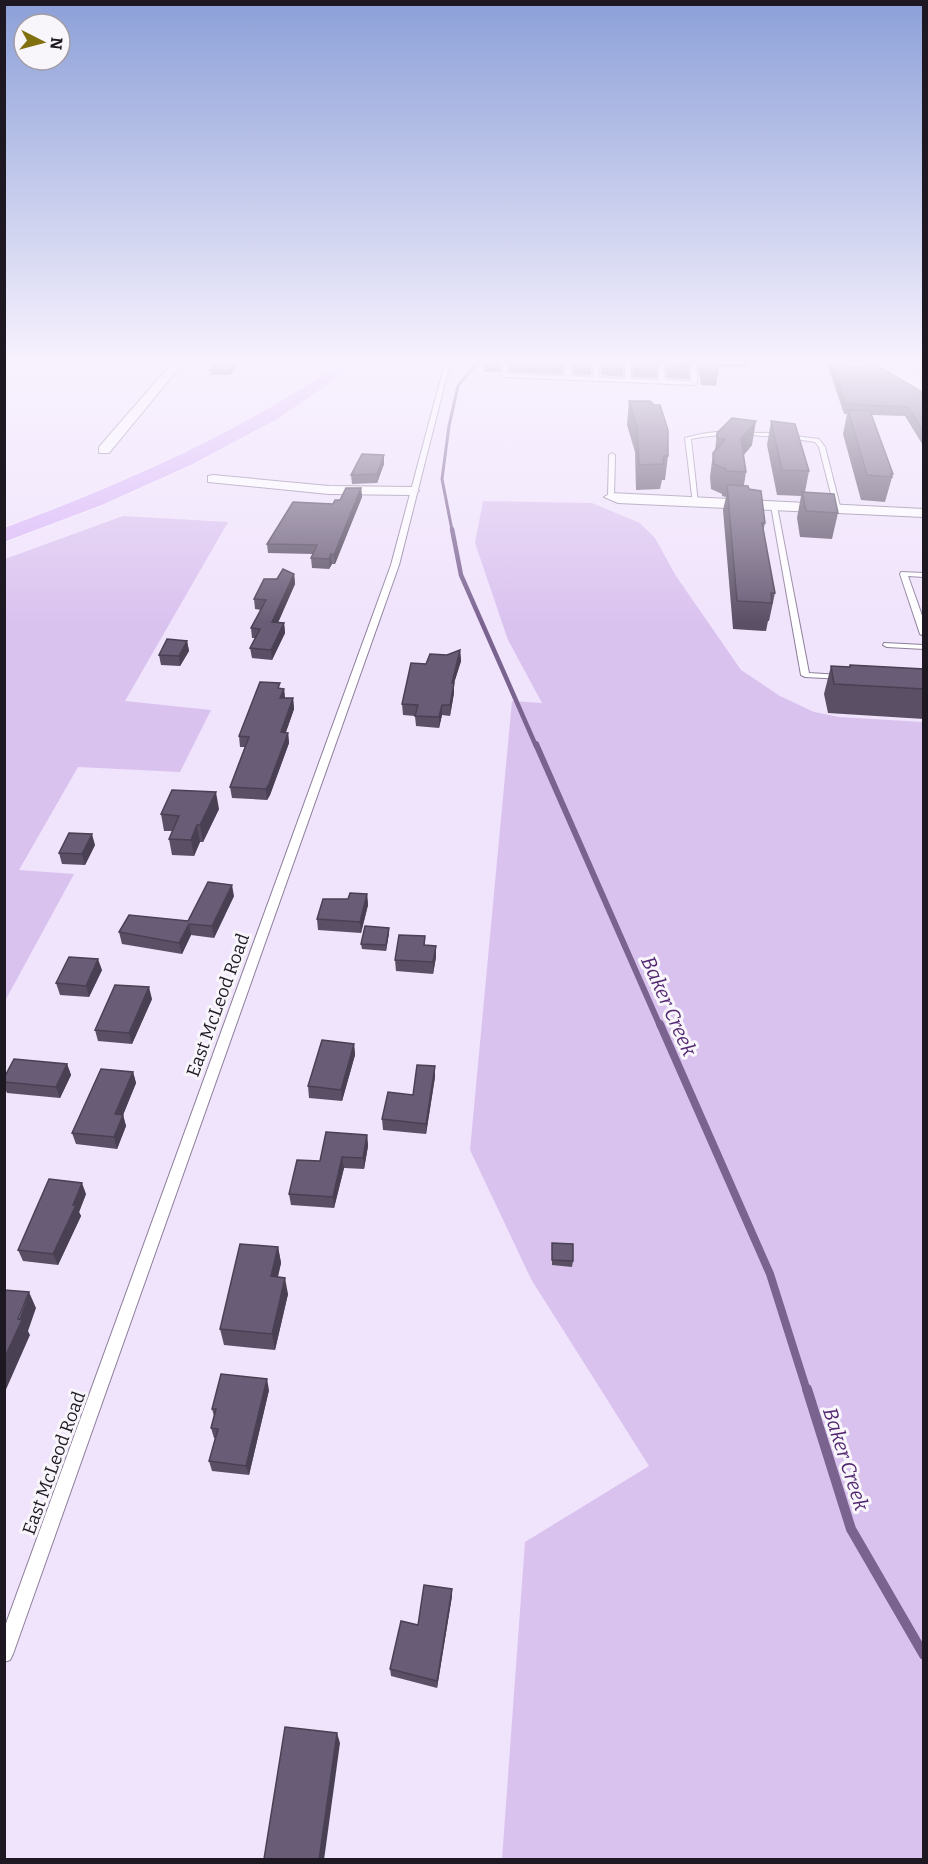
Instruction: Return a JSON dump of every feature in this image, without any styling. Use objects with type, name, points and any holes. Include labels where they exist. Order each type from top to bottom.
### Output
[{"type":"highway","points":[[4,536],[90,502],[203,450]]},
{"type":"street","points":[[213,478],[330,490],[412,491]]},
{"type":"street","points":[[611,497],[618,500],[924,513]]},
{"type":"lane","name":"East McLeod Road","points":[[4,1654],[395,565],[424,450]]},
{"type":"lane","points":[[689,450],[695,503]]},
{"type":"lane","points":[[823,450],[838,510]]},
{"type":"lane","points":[[611,497],[612,455]]},
{"type":"lane","points":[[774,507],[805,675],[852,678]]},
{"type":"lane","points":[[924,575],[904,574],[924,634]]},
{"type":"lane","points":[[887,645],[924,647]]},
{"type":"shaded area","points":[[483,501],[592,503],[640,523],[655,538],[676,576],[741,670],[780,696],[814,712],[839,717],[923,722],[923,1859],[502,1859],[525,1542],[649,1466],[531,1279],[470,1150],[512,701],[542,703],[508,640],[475,543]]},
{"type":"shaded area","points":[[123,516],[228,522],[125,701],[211,710],[180,772],[78,767],[19,870],[74,874],[5,1001],[5,559]]},
{"type":"building","points":[[638,450],[668,450],[668,456],[664,456],[663,464],[639,465]]},
{"type":"building","points":[[716,450],[743,450],[746,472],[726,471],[714,464],[713,453]]},
{"type":"building","points":[[778,450],[803,450],[809,471],[782,470]]},
{"type":"building","points":[[860,450],[884,450],[892,477],[867,475]]},
{"type":"building","points":[[362,454],[384,455],[377,474],[351,475]]},
{"type":"building","points":[[727,485],[748,486],[749,489],[761,491],[765,523],[762,523],[775,593],[771,593],[772,603],[737,601]]},
{"type":"building","points":[[346,488],[361,488],[334,555],[331,554],[329,559],[311,558],[317,545],[267,544],[293,502],[333,504],[335,500],[340,500]]},
{"type":"building","points":[[802,492],[834,494],[838,513],[806,511]]},
{"type":"building","points":[[283,569],[294,574],[272,622],[284,623],[271,650],[250,648],[260,629],[251,628],[266,600],[254,599],[264,579],[277,579]]},
{"type":"building","points":[[167,639],[187,641],[179,656],[159,655]]},
{"type":"building","points":[[460,650],[452,683],[454,683],[450,705],[442,705],[439,717],[415,716],[418,705],[402,704],[411,663],[426,664],[430,654],[447,655]]},
{"type":"building","points":[[850,665],[924,669],[924,689],[834,684],[831,666],[850,667]]},
{"type":"building","points":[[260,682],[280,683],[278,688],[284,689],[280,698],[293,698],[281,732],[288,733],[266,789],[230,787],[249,737],[239,736]]},
{"type":"building","points":[[172,790],[216,792],[191,840],[169,839],[179,816],[161,814]]},
{"type":"building","points":[[69,833],[92,834],[82,854],[59,853]]},
{"type":"building","points":[[208,882],[232,885],[212,926],[189,924],[179,943],[119,932],[129,915],[188,921]]},
{"type":"building","points":[[350,893],[367,894],[360,922],[317,919],[323,899],[348,899]]},
{"type":"building","points":[[365,926],[389,928],[386,945],[361,944]]},
{"type":"building","points":[[399,935],[425,936],[424,945],[436,946],[433,962],[395,960]]},
{"type":"building","points":[[69,957],[98,959],[86,986],[56,983]]},
{"type":"building","points":[[115,985],[149,987],[129,1033],[95,1030]]},
{"type":"building","points":[[322,1040],[354,1044],[341,1090],[308,1086]]},
{"type":"building","points":[[14,1059],[67,1064],[56,1087],[4,1082]]},
{"type":"building","points":[[417,1065],[435,1066],[426,1124],[382,1119],[388,1092],[413,1095]]},
{"type":"building","points":[[101,1069],[133,1072],[115,1114],[123,1115],[114,1137],[72,1133]]},
{"type":"building","points":[[326,1132],[367,1135],[363,1158],[342,1157],[333,1197],[289,1194],[297,1160],[320,1161]]},
{"type":"building","points":[[49,1179],[82,1183],[73,1205],[76,1205],[53,1254],[18,1250]]},
{"type":"building","points":[[552,1243],[573,1244],[573,1261],[552,1260]]},
{"type":"building","points":[[240,1244],[278,1247],[271,1276],[285,1278],[272,1334],[220,1329]]},
{"type":"building","points":[[4,1290],[29,1292],[18,1319],[22,1320],[4,1359]]},
{"type":"building","points":[[221,1374],[267,1379],[246,1466],[209,1461],[218,1429],[211,1428],[216,1409],[212,1409]]},
{"type":"building","points":[[424,1585],[452,1589],[437,1681],[390,1669],[401,1621],[418,1625]]},
{"type":"building","points":[[285,1727],[337,1733],[319,1860],[264,1859]]},
{"type":"waterway","name":"Baker Creek","points":[[446,450],[442,479],[452,530]]},
{"type":"waterway","name":"Baker Creek","points":[[452,529],[461,575],[536,746]]},
{"type":"waterway","name":"Baker Creek","points":[[536,744],[660,1026]]},
{"type":"waterway","name":"Baker Creek","points":[[660,1024],[770,1274],[807,1391]]},
{"type":"waterway","name":"Baker Creek","points":[[807,1389],[851,1529],[924,1655]]}]
